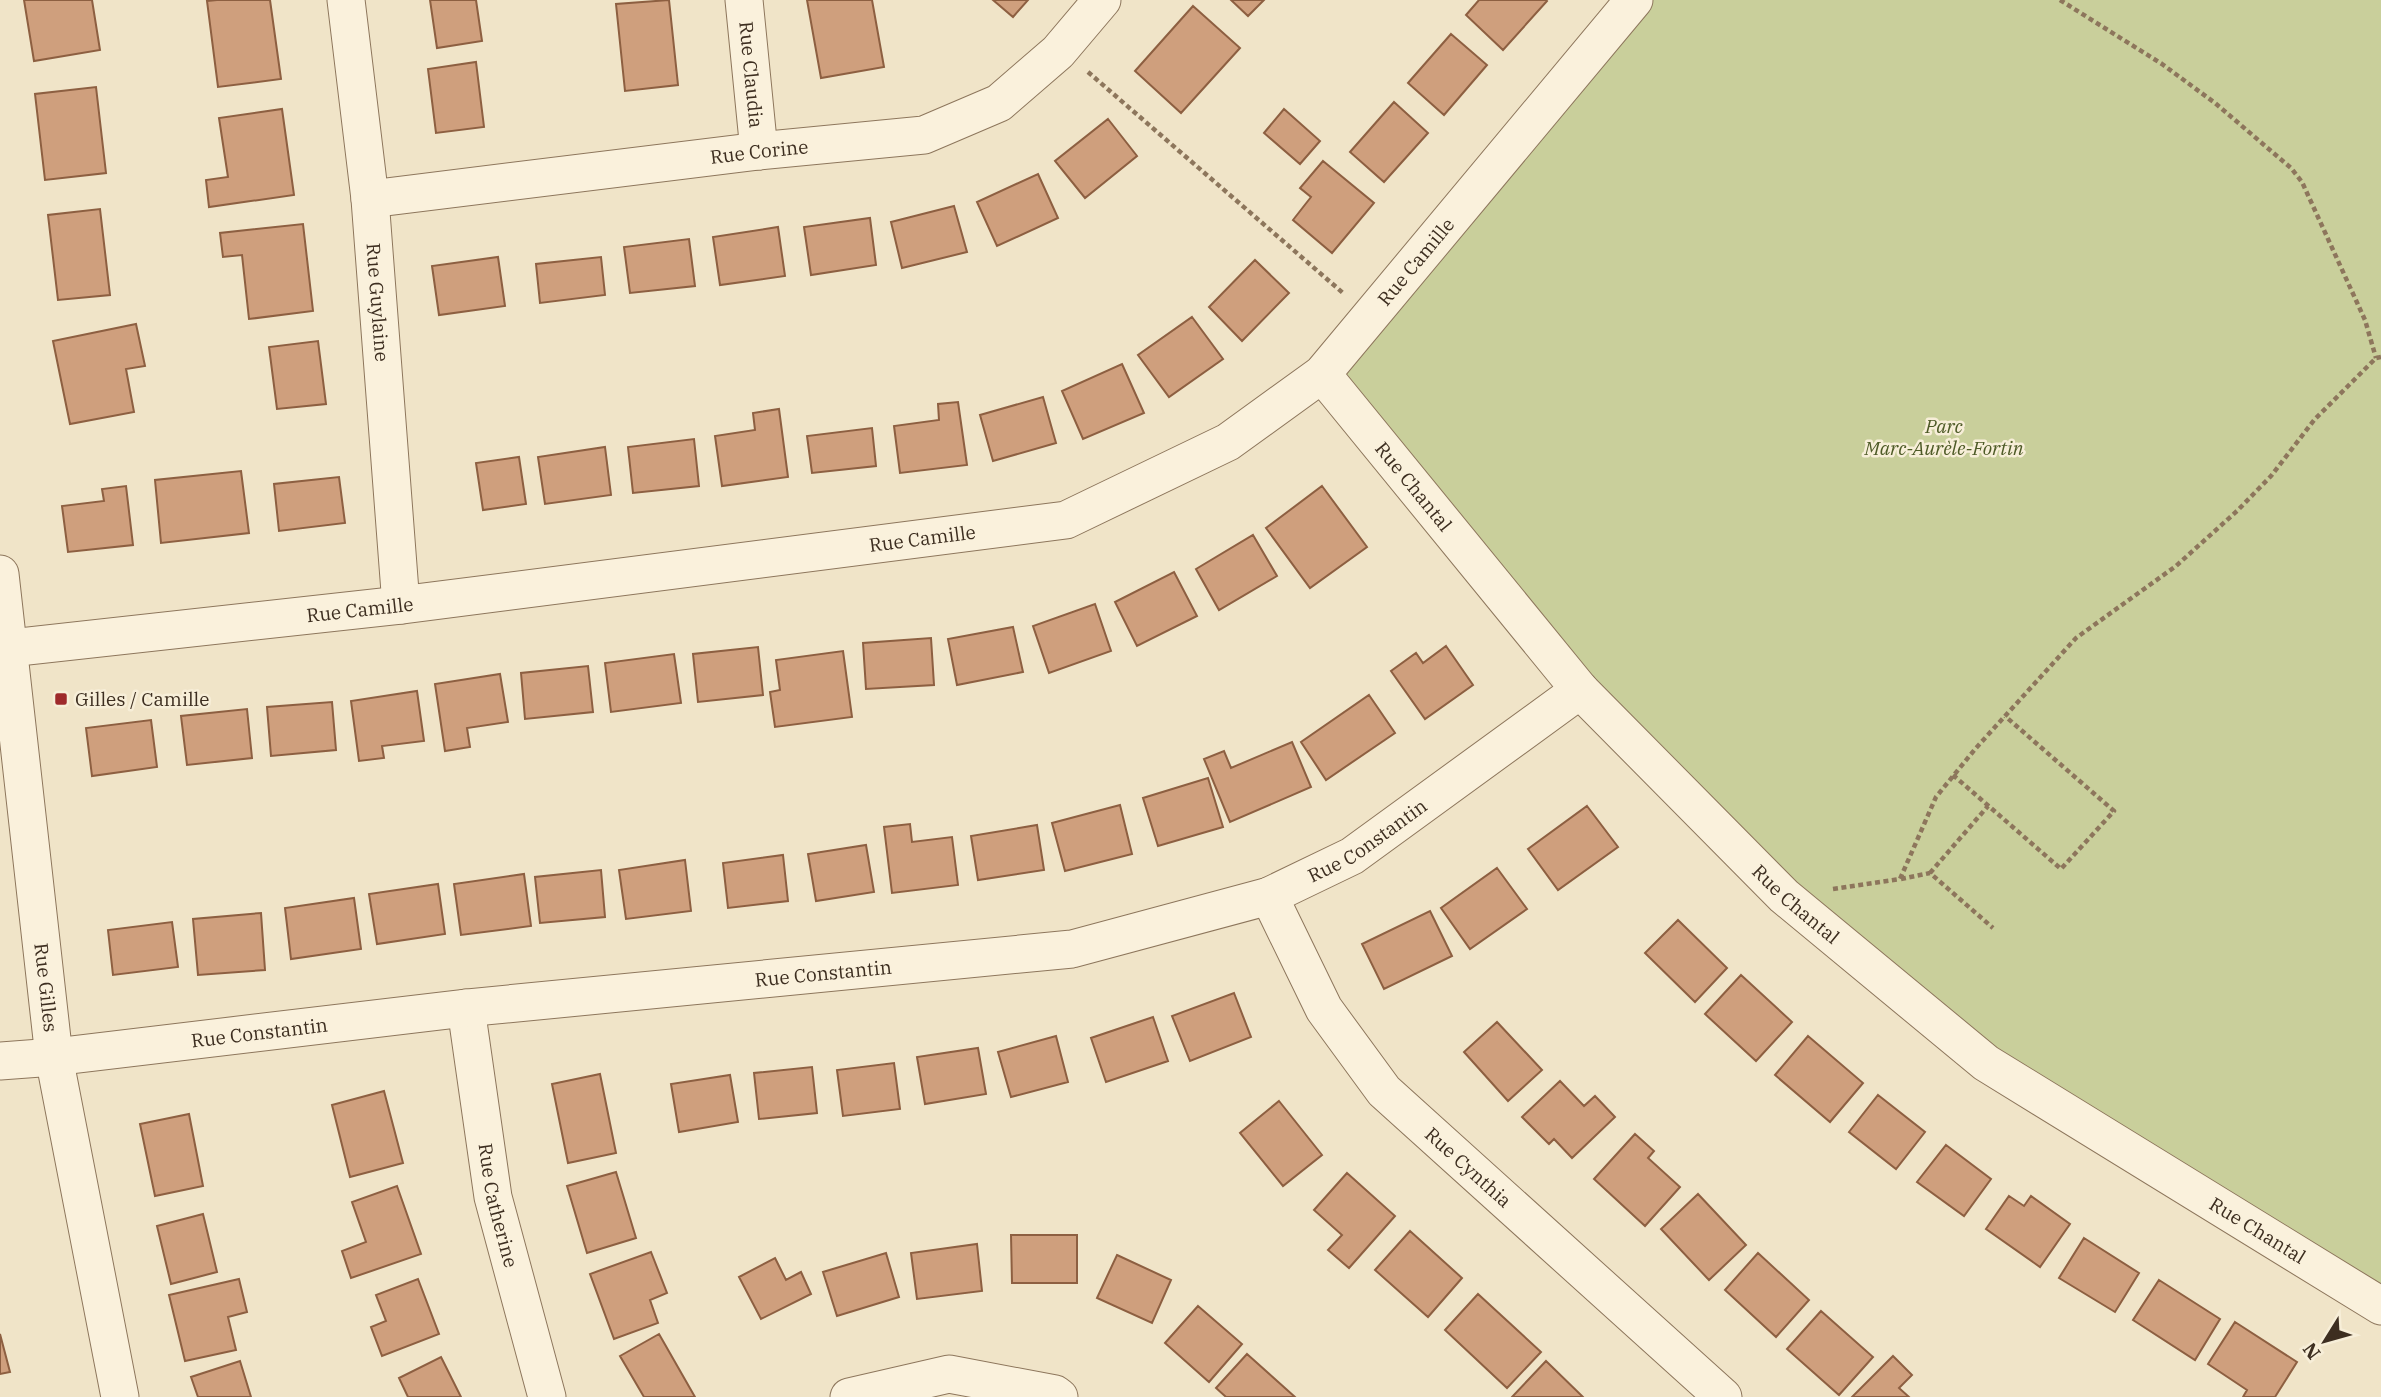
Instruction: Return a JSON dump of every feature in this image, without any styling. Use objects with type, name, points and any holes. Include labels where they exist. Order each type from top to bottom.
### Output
[{"type":"street","name":"Rue Guylaine","points":[[346,0],[370,199],[401,605]]},
{"type":"street","name":"Rue Claudia","points":[[744,0],[759,151]]},
{"type":"street","name":"Rue Corine","points":[[370,199],[759,151],[924,135],[999,103],[1061,48],[1102,0]]},
{"type":"street","name":"Rue Camille","points":[[4,648],[401,605],[1066,520],[1228,442],[1322,374],[1634,0]]},
{"type":"street","name":"Rue Chantal","points":[[1322,374],[1580,690],[1784,896],[1986,1063],[2381,1306]]},
{"type":"street","name":"Rue Gilles","points":[[0,574],[4,648],[54,1057],[120,1397]]},
{"type":"street","name":"Rue Constantin","points":[[0,1060],[54,1057],[466,1008],[1072,949],[1269,895],[1352,856],[1580,690]]},
{"type":"street","name":"Rue Cynthia","points":[[1269,895],[1324,1009],[1384,1091],[1723,1397]]},
{"type":"street","name":"Rue Catherine","points":[[466,1008],[493,1197],[547,1397]]},
{"type":"street","points":[[849,1397],[949,1374],[1055,1394],[1059,1397]]},
{"type":"path","points":[[1900,879],[1936,797],[2076,638],[2176,566],[2237,511],[2271,476],[2315,419],[2379,357],[2302,182],[2291,168],[2215,103],[2162,64],[2060,0]]},
{"type":"path","points":[[1061,48],[1370,317]]},
{"type":"path","points":[[1953,775],[2061,869],[2114,811],[2006,716]]},
{"type":"path","points":[[1784,896],[1930,873],[1988,806]]},
{"type":"path","points":[[1930,873],[1993,928]]},
{"type":"green space","name":"Parc Marc-Aurèle-Fortin","points":[[1634,0],[2381,0],[2381,1306],[1986,1063],[1784,896],[1322,374]]},
{"type":"building","points":[[24,0],[92,0],[100,50],[34,61]]},
{"type":"building","points":[[270,0],[281,79],[218,87],[207,1]]},
{"type":"building","points":[[430,0],[476,0],[482,41],[437,48]]},
{"type":"building","points":[[669,0],[678,85],[625,91],[616,4]]},
{"type":"building","points":[[807,0],[872,0],[884,67],[821,78]]},
{"type":"building","points":[[993,0],[1028,0],[1013,17]]},
{"type":"building","points":[[1231,0],[1264,0],[1248,16]]},
{"type":"building","points":[[1479,0],[1547,1],[1503,50],[1466,15]]},
{"type":"building","points":[[1193,6],[1240,48],[1181,113],[1135,71]]},
{"type":"building","points":[[1451,34],[1487,65],[1444,115],[1408,83]]},
{"type":"building","points":[[476,62],[484,127],[436,133],[428,69]]},
{"type":"building","points":[[96,87],[106,173],[45,180],[35,94]]},
{"type":"building","points":[[1394,102],[1428,133],[1384,182],[1350,152]]},
{"type":"building","points":[[282,109],[294,195],[209,207],[206,180],[228,177],[219,118]]},
{"type":"building","points":[[1284,109],[1320,141],[1300,164],[1264,133]]},
{"type":"building","points":[[1108,119],[1137,156],[1085,198],[1055,161]]},
{"type":"building","points":[[1323,161],[1374,203],[1332,253],[1293,220],[1311,197],[1300,188]]},
{"type":"building","points":[[1038,174],[1058,218],[997,246],[977,202]]},
{"type":"building","points":[[954,206],[967,252],[902,268],[891,222]]},
{"type":"building","points":[[100,209],[110,295],[58,300],[48,215]]},
{"type":"building","points":[[870,218],[876,265],[811,275],[804,227]]},
{"type":"building","points":[[303,224],[313,311],[249,319],[242,255],[223,257],[220,233]]},
{"type":"building","points":[[778,227],[785,276],[720,285],[713,237]]},
{"type":"building","points":[[689,239],[695,286],[630,293],[624,247]]},
{"type":"building","points":[[498,257],[505,306],[439,315],[432,266]]},
{"type":"building","points":[[601,257],[605,295],[540,303],[536,264]]},
{"type":"building","points":[[1255,260],[1289,293],[1242,341],[1209,307]]},
{"type":"building","points":[[1192,317],[1223,359],[1169,397],[1138,355]]},
{"type":"building","points":[[136,324],[145,366],[126,369],[134,412],[70,424],[53,341]]},
{"type":"building","points":[[318,341],[326,404],[277,409],[269,347]]},
{"type":"building","points":[[1122,364],[1144,413],[1083,439],[1062,391]]},
{"type":"building","points":[[1043,397],[1056,443],[993,461],[980,415]]},
{"type":"building","points":[[958,402],[967,465],[900,473],[894,426],[939,420],[938,404]]},
{"type":"building","points":[[779,409],[788,477],[722,486],[715,436],[755,430],[753,413]]},
{"type":"building","points":[[872,428],[876,466],[812,473],[807,436]]},
{"type":"building","points":[[694,439],[699,486],[633,493],[628,447]]},
{"type":"building","points":[[605,447],[611,495],[545,504],[538,457]]},
{"type":"building","points":[[519,457],[526,504],[483,510],[476,463]]},
{"type":"building","points":[[241,471],[249,533],[161,543],[155,480]]},
{"type":"building","points":[[339,477],[345,523],[279,531],[274,484]]},
{"type":"building","points":[[126,486],[133,545],[68,552],[62,506],[104,501],[102,489]]},
{"type":"building","points":[[1322,486],[1367,547],[1310,588],[1266,528]]},
{"type":"building","points":[[1253,535],[1277,576],[1219,610],[1196,569]]},
{"type":"building","points":[[1174,572],[1197,616],[1137,646],[1115,602]]},
{"type":"building","points":[[1095,604],[1111,651],[1049,673],[1033,626]]},
{"type":"building","points":[[1013,627],[1023,672],[957,685],[948,639]]},
{"type":"building","points":[[931,638],[934,685],[866,689],[863,643]]},
{"type":"building","points":[[1446,646],[1473,685],[1425,719],[1391,671],[1416,653],[1423,663]]},
{"type":"building","points":[[758,647],[763,695],[698,702],[693,654]]},
{"type":"building","points":[[843,651],[852,717],[775,727],[770,692],[780,690],[776,660]]},
{"type":"building","points":[[674,654],[681,703],[611,712],[605,663]]},
{"type":"building","points":[[588,666],[593,712],[525,719],[521,673]]},
{"type":"building","points":[[500,674],[508,722],[467,728],[470,747],[445,751],[435,684]]},
{"type":"building","points":[[417,691],[424,741],[382,746],[384,758],[359,761],[351,701]]},
{"type":"building","points":[[1369,695],[1395,733],[1326,780],[1301,742]]},
{"type":"building","points":[[332,702],[336,750],[271,756],[267,707]]},
{"type":"building","points":[[247,709],[252,758],[187,765],[181,716]]},
{"type":"building","points":[[151,720],[157,767],[92,776],[86,728]]},
{"type":"building","points":[[1292,742],[1311,787],[1230,822],[1204,759],[1224,751],[1231,768]]},
{"type":"building","points":[[1208,778],[1223,827],[1158,846],[1143,798]]},
{"type":"building","points":[[1120,805],[1132,854],[1065,871],[1052,823]]},
{"type":"building","points":[[1587,806],[1618,847],[1558,890],[1528,849]]},
{"type":"building","points":[[910,824],[912,842],[952,837],[958,885],[892,893],[884,827]]},
{"type":"building","points":[[1037,825],[1044,870],[978,880],[971,836]]},
{"type":"building","points":[[866,845],[874,892],[816,901],[808,854]]},
{"type":"building","points":[[783,855],[788,901],[728,908],[723,863]]},
{"type":"building","points":[[685,860],[691,911],[626,919],[619,870]]},
{"type":"building","points":[[1497,868],[1527,909],[1470,949],[1441,908]]},
{"type":"building","points":[[601,870],[605,917],[540,923],[535,877]]},
{"type":"building","points":[[524,874],[531,926],[461,935],[454,884]]},
{"type":"building","points":[[438,884],[445,934],[377,944],[369,894]]},
{"type":"building","points":[[354,898],[361,949],[291,959],[285,908]]},
{"type":"building","points":[[1430,911],[1452,956],[1384,989],[1362,944]]},
{"type":"building","points":[[261,913],[265,970],[198,975],[193,919]]},
{"type":"building","points":[[1678,920],[1727,968],[1695,1002],[1645,953]]},
{"type":"building","points":[[172,922],[178,967],[113,975],[108,930]]},
{"type":"building","points":[[1741,975],[1792,1022],[1756,1061],[1705,1014]]},
{"type":"building","points":[[1234,993],[1251,1037],[1190,1061],[1172,1016]]},
{"type":"building","points":[[1153,1017],[1168,1061],[1106,1082],[1091,1038]]},
{"type":"building","points":[[1497,1022],[1542,1070],[1508,1101],[1464,1052]]},
{"type":"building","points":[[1056,1036],[1068,1082],[1011,1097],[998,1052]]},
{"type":"building","points":[[1808,1036],[1863,1083],[1830,1122],[1775,1075]]},
{"type":"building","points":[[978,1048],[986,1094],[925,1104],[917,1057]]},
{"type":"building","points":[[894,1063],[900,1109],[843,1116],[837,1070]]},
{"type":"building","points":[[812,1067],[817,1113],[759,1119],[754,1073]]},
{"type":"building","points":[[600,1074],[616,1153],[568,1163],[552,1084]]},
{"type":"building","points":[[730,1075],[738,1122],[679,1132],[671,1084]]},
{"type":"building","points":[[1560,1081],[1584,1106],[1595,1096],[1615,1117],[1572,1158],[1554,1139],[1549,1144],[1522,1117]]},
{"type":"building","points":[[384,1091],[403,1163],[350,1177],[332,1105]]},
{"type":"building","points":[[1878,1095],[1925,1132],[1896,1169],[1849,1132]]},
{"type":"building","points":[[1279,1101],[1322,1155],[1283,1186],[1240,1133]]},
{"type":"building","points":[[189,1114],[203,1186],[155,1196],[140,1124]]},
{"type":"building","points":[[1635,1134],[1654,1151],[1648,1158],[1680,1187],[1645,1226],[1594,1179]]},
{"type":"building","points":[[1946,1145],[1991,1179],[1964,1216],[1917,1182]]},
{"type":"building","points":[[616,1172],[636,1238],[587,1253],[567,1186]]},
{"type":"building","points":[[1347,1173],[1395,1216],[1349,1268],[1328,1250],[1342,1235],[1314,1210]]},
{"type":"building","points":[[397,1186],[421,1254],[351,1278],[342,1251],[366,1242],[352,1202]]},
{"type":"building","points":[[1698,1194],[1746,1245],[1709,1280],[1661,1229]]},
{"type":"building","points":[[2009,1196],[2024,1206],[2031,1196],[2070,1224],[2040,1267],[1986,1229]]},
{"type":"building","points":[[203,1214],[217,1272],[171,1284],[157,1226]]},
{"type":"building","points":[[1410,1231],[1462,1278],[1428,1317],[1375,1270]]},
{"type":"building","points":[[1011,1235],[1077,1235],[1077,1283],[1012,1283]]},
{"type":"building","points":[[2084,1238],[2139,1273],[2115,1312],[2059,1278]]},
{"type":"building","points":[[977,1244],[982,1291],[917,1299],[911,1253]]},
{"type":"building","points":[[651,1252],[667,1293],[650,1300],[658,1323],[614,1339],[590,1274]]},
{"type":"building","points":[[886,1253],[899,1297],[837,1316],[823,1272]]},
{"type":"building","points":[[1758,1253],[1809,1300],[1776,1337],[1725,1290]]},
{"type":"building","points":[[1117,1255],[1171,1280],[1152,1323],[1097,1298]]},
{"type":"building","points":[[775,1258],[786,1280],[801,1272],[811,1294],[761,1319],[739,1277]]},
{"type":"building","points":[[239,1279],[247,1312],[228,1317],[236,1350],[185,1361],[169,1295]]},
{"type":"building","points":[[418,1279],[439,1334],[382,1356],[371,1327],[386,1321],[376,1295]]},
{"type":"building","points":[[2159,1280],[2220,1319],[2195,1360],[2133,1320]]},
{"type":"building","points":[[1478,1294],[1541,1352],[1507,1388],[1445,1330]]},
{"type":"building","points":[[1198,1306],[1242,1344],[1209,1382],[1165,1343]]},
{"type":"building","points":[[1821,1311],[1873,1357],[1839,1395],[1787,1349]]},
{"type":"building","points":[[2235,1322],[2297,1362],[2275,1397],[2243,1397],[2247,1390],[2208,1364]]},
{"type":"building","points":[[0,1334],[10,1372],[0,1374]]},
{"type":"building","points":[[659,1334],[695,1397],[644,1397],[620,1356]]},
{"type":"building","points":[[1247,1354],[1295,1397],[1226,1397],[1216,1388]]},
{"type":"building","points":[[1893,1356],[1912,1375],[1899,1388],[1909,1397],[1852,1397]]},
{"type":"building","points":[[441,1357],[461,1397],[408,1397],[399,1378]]},
{"type":"building","points":[[240,1361],[251,1397],[198,1397],[191,1377]]},
{"type":"building","points":[[1546,1361],[1583,1397],[1512,1397]]},
{"type":"place","name":"Gilles / Camille","points":[[61,699]]}]
